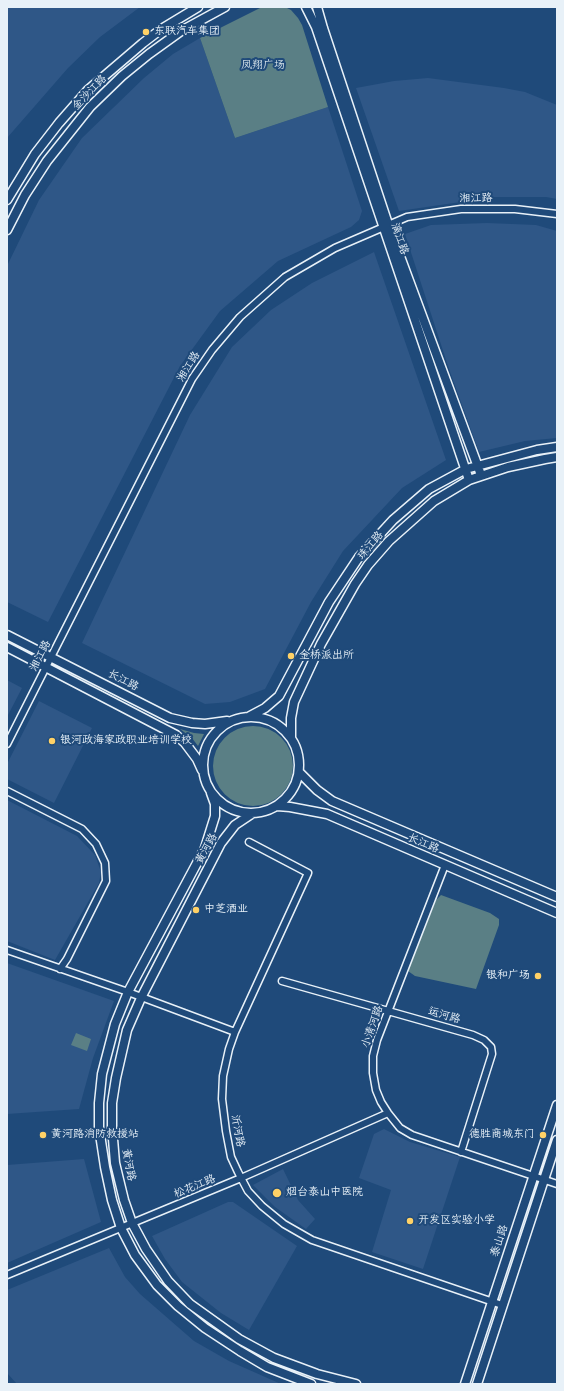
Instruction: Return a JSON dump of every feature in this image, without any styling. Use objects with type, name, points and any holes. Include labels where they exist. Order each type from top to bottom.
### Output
[{"type":"main road","name":"金沙江路","points":[[7,200],[35,154],[59,123],[88,90],[160,30],[198,7]]},
{"type":"main road","name":"金沙江路","points":[[7,230],[25,195],[47,161],[90,107],[122,76],[149,54],[181,31],[225,7]]},
{"type":"main road","name":"漓江路","points":[[306,7],[316,27],[386,225],[481,475]]},
{"type":"main road","name":"漓江路","points":[[317,7],[469,480]]},
{"type":"main road","points":[[250,716],[260,717],[276,723],[291,738],[299,755],[299,772],[294,788],[290,794],[277,806],[261,812],[243,813],[231,809],[211,793],[203,775],[202,764],[206,745],[216,731],[224,725],[234,719],[250,716],[266,708],[279,696],[329,602],[359,557],[393,520],[429,488],[466,469],[537,450],[557,447]]},
{"type":"main road","name":"珠江路","points":[[291,738],[291,718],[294,702],[334,621],[355,584],[368,565],[401,530],[434,501],[469,480],[508,467],[557,458]]},
{"type":"main road","name":"长江路","points":[[7,635],[170,718],[192,723],[205,724],[234,719]]},
{"type":"main road","name":"长江路","points":[[7,647],[176,735],[185,743],[197,759],[203,775]]},
{"type":"main road","name":"长江路","points":[[299,772],[317,790],[332,801],[557,897]]},
{"type":"main road","name":"黄河路","points":[[211,793],[215,804],[215,816],[205,848],[128,992],[115,1024],[102,1074],[99,1103],[99,1128],[105,1167],[112,1200],[121,1228],[135,1255],[157,1285],[178,1306],[205,1328],[267,1367],[309,1384]]},
{"type":"main road","name":"长江路","points":[[277,806],[327,814],[557,913]]},
{"type":"main road","name":"黄河路","points":[[253,813],[235,825],[221,843],[141,998],[127,1030],[112,1103],[115,1163],[124,1200],[132,1223],[146,1249],[168,1281],[190,1304],[239,1340],[274,1358],[314,1373],[356,1384]]},
{"type":"main road","name":"泰山路","points":[[465,1384],[557,1105]]},
{"type":"main road","name":"泰山路","points":[[477,1384],[557,1140]]},
{"type":"street","name":"湘江路","points":[[7,744],[47,668],[192,379],[212,350],[240,317],[285,277],[335,248],[407,217],[460,209],[515,209],[557,214]]},
{"type":"street","points":[[7,791],[82,829],[96,844],[105,863],[106,881],[67,959],[60,969]]},
{"type":"street","name":"沂河路","points":[[249,842],[308,874],[235,1032],[229,1049],[223,1076],[222,1099],[231,1157],[248,1191],[262,1206],[284,1224],[312,1240],[492,1302],[502,1304]]},
{"type":"street","name":"小清河路","points":[[445,865],[377,1040],[373,1056],[376,1090],[388,1113],[400,1128],[412,1135],[557,1184]]},
{"type":"street","points":[[7,950],[128,992],[235,1032]]},
{"type":"street","name":"运河路","points":[[282,981],[472,1035],[484,1040],[491,1047],[492,1054],[461,1152]]},
{"type":"street","name":"松花江路","points":[[7,1275],[241,1178],[388,1113]]},
{"type":"street","points":[[309,1384],[314,1373]]},
{"type":"shaded area","points":[[7,7],[140,7],[100,37],[68,68],[7,138]]},
{"type":"shaded area","points":[[200,38],[235,138],[328,107],[362,211],[359,220],[351,227],[278,261],[220,311],[180,366],[48,622],[7,602],[7,266],[39,200],[82,138],[144,78],[173,54]]},
{"type":"shaded area","points":[[428,78],[525,92],[557,105],[557,199],[546,197],[495,197],[399,211],[356,88],[394,81]]},
{"type":"shaded area","points":[[487,223],[536,225],[557,231],[557,438],[525,441],[479,452],[449,369],[405,234],[431,225]]},
{"type":"shaded area","points":[[374,252],[446,460],[402,488],[343,551],[311,602],[265,689],[230,702],[205,704],[82,643],[190,415],[232,347],[271,310],[312,283]]},
{"type":"shaded area","points":[[7,680],[22,688],[7,717]]},
{"type":"shaded area","name":"银河政海家政职业培训学校","points":[[39,701],[92,728],[54,803],[7,779],[7,764]]},
{"type":"shaded area","points":[[7,800],[77,836],[95,855],[101,872],[99,883],[55,960],[7,941]]},
{"type":"shaded area","points":[[7,963],[114,1001],[93,1058],[79,1109],[7,1114]]},
{"type":"shaded area","name":"开发区实验小学","points":[[384,1129],[410,1142],[460,1157],[423,1269],[372,1252],[391,1190],[359,1178],[374,1134]]},
{"type":"shaded area","points":[[84,1159],[101,1222],[7,1263],[7,1165]]},
{"type":"shaded area","name":"烟台泰山中医院","points":[[283,1169],[298,1200],[315,1219],[306,1229],[275,1207],[253,1185]]},
{"type":"shaded area","points":[[228,1202],[233,1202],[297,1246],[249,1330],[221,1313],[182,1282],[165,1259],[152,1236]]},
{"type":"shaded area","points":[[109,1248],[125,1277],[140,1294],[194,1341],[229,1361],[281,1384],[17,1384],[7,1373],[7,1290]]},
{"type":"green space","name":"凤翔广场","points":[[262,7],[285,7],[291,10],[298,18],[302,25],[328,107],[235,138],[200,38]]},
{"type":"green space","points":[[253,726],[268,729],[281,738],[290,751],[293,766],[290,781],[281,794],[268,803],[253,806],[238,803],[225,794],[216,781],[213,766],[216,751],[225,738],[238,729]]},
{"type":"green space","points":[[180,729],[204,734],[198,746],[192,738]]},
{"type":"green space","points":[[441,895],[490,913],[499,919],[499,925],[476,989],[415,976],[408,971],[436,900]]},
{"type":"green space","points":[[76,1033],[91,1039],[87,1051],[71,1045]]},
{"type":"place","name":"东联汽车集团","points":[[146,32]]},
{"type":"place","name":"金桥派出所","points":[[291,656]]},
{"type":"place","name":"银河政海家政职业培训学校","points":[[52,741]]},
{"type":"place","name":"中芝酒业","points":[[196,910]]},
{"type":"place","name":"银和广场","points":[[538,976]]},
{"type":"place","name":"黄河路消防救援站","points":[[43,1135]]},
{"type":"place","name":"德胜商城东门","points":[[543,1135]]},
{"type":"place","name":"烟台泰山中医院","points":[[277,1193]]},
{"type":"place","name":"开发区实验小学","points":[[410,1221]]}]
